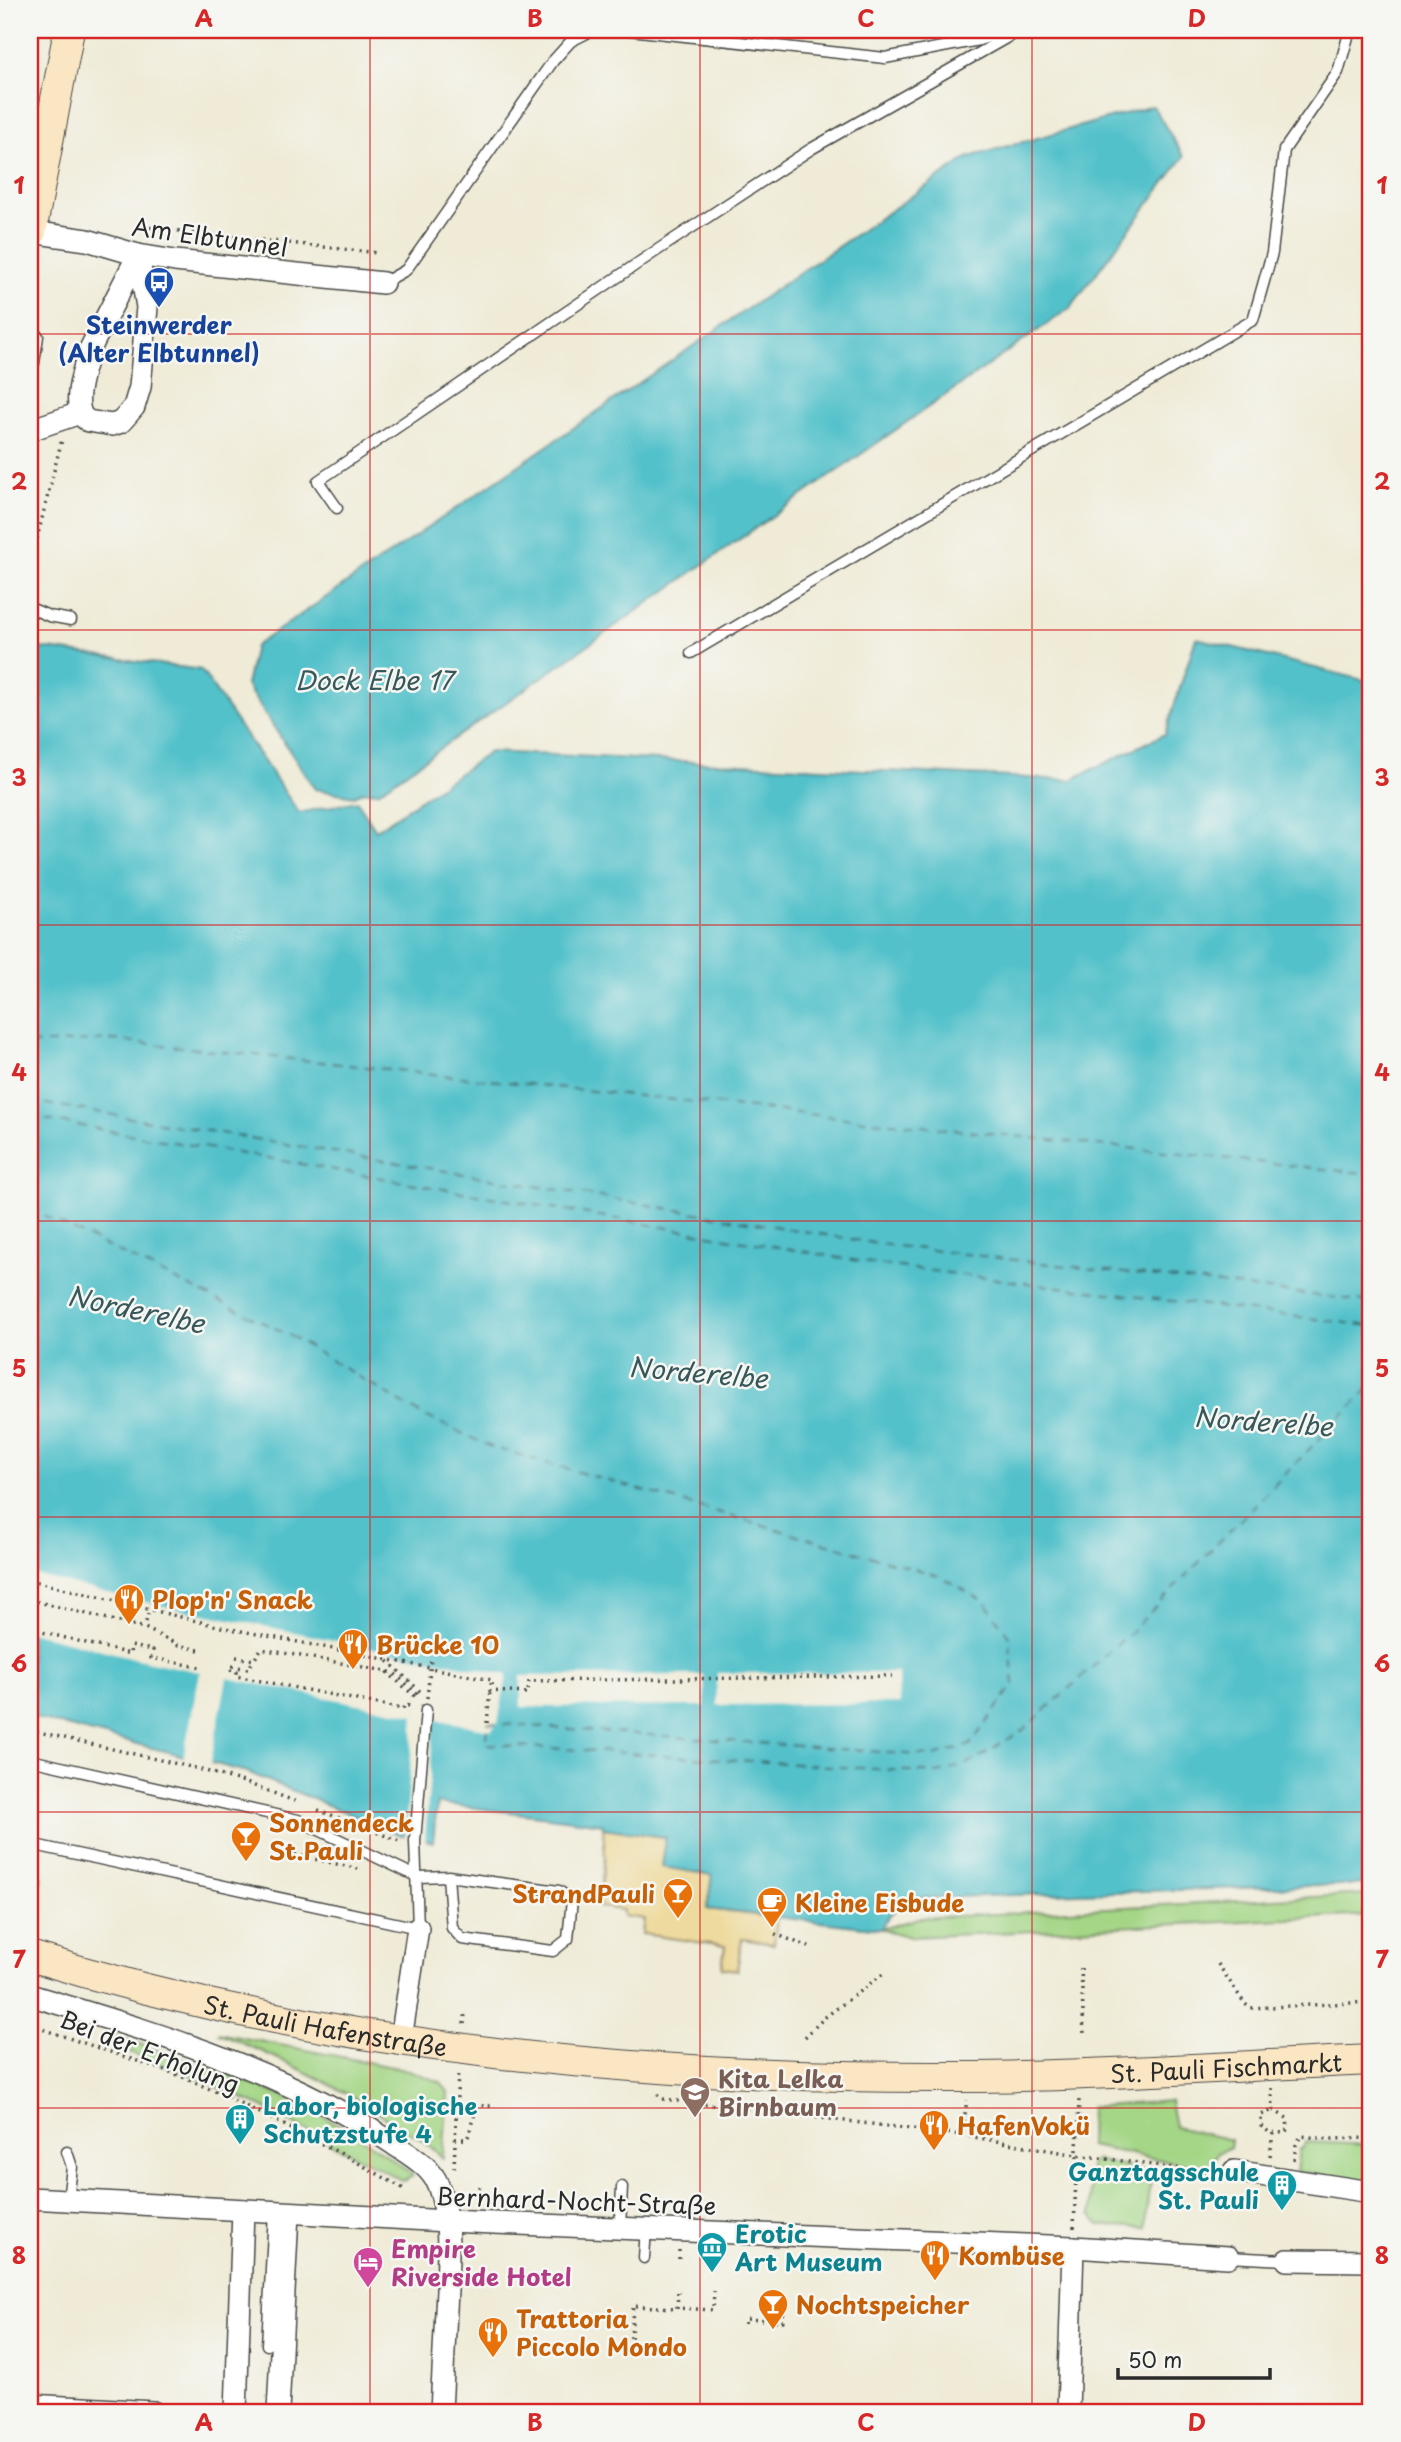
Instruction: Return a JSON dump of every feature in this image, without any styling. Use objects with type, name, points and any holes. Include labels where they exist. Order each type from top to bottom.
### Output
[{"type":"main road","points":[[31,232],[69,30]]},
{"type":"main road","name":"St. Pauli Hafenstraße","points":[[30,1956],[99,1978],[203,2003],[401,2039],[560,2061],[856,2076],[967,2077],[1080,2073]]},
{"type":"main road","name":"St. Pauli Fischmarkt","points":[[1080,2073],[1371,2060]]},
{"type":"street","name":"Am Elbtunnel","points":[[31,232],[87,240],[138,255],[297,276],[383,283]]},
{"type":"street","points":[[72,416],[78,403],[89,351],[138,255]]},
{"type":"street","points":[[30,430],[72,416],[112,425],[121,422],[134,407],[139,387],[147,307],[138,255]]},
{"type":"street","points":[[401,2039],[418,1928]]},
{"type":"street","points":[[30,1995],[174,2039],[240,2063],[318,2099],[376,2132],[434,2176],[447,2221],[448,2258],[441,2412]]},
{"type":"street","points":[[1234,2171],[1371,2192]]},
{"type":"street","name":"Bernhard-Nocht-Straße","points":[[30,2198],[447,2221],[1228,2256]]},
{"type":"street","points":[[236,2412],[243,2210]]},
{"type":"street","points":[[278,2412],[281,2212]]},
{"type":"street","points":[[1068,2412],[1073,2247]]},
{"type":"street","name":"Bernhard-Nocht-Straße","points":[[1286,2260],[1371,2261]]},
{"type":"street","points":[[30,2405],[153,2412]]},
{"type":"lane","points":[[383,283],[406,270],[553,61],[571,41],[593,30]]},
{"type":"lane","points":[[631,30],[886,58],[979,40],[1012,30]]},
{"type":"lane","points":[[337,508],[318,481],[811,149],[1020,30]]},
{"type":"lane","points":[[691,653],[1253,320],[1272,253],[1284,149],[1338,72],[1350,30]]},
{"type":"lane","points":[[30,238],[31,232]]},
{"type":"lane","points":[[30,330],[38,336],[34,363]]},
{"type":"lane","points":[[30,608],[49,617],[71,620]]},
{"type":"lane","points":[[30,1844],[418,1928],[415,1841],[427,1705]]},
{"type":"lane","points":[[30,1760],[298,1820],[418,1877],[448,1876],[559,1891],[572,1900],[568,1939],[553,1951],[462,1939],[452,1928],[448,1876]]},
{"type":"lane","points":[[66,2152],[72,2167],[68,2200]]},
{"type":"lane","points":[[620,2228],[622,2187]]},
{"type":"lane","points":[[267,2346],[281,2212]]},
{"type":"lane","points":[[645,2258],[646,2229]]},
{"type":"lane","name":"Bernhard-Nocht-Straße","points":[[1228,2256],[1286,2260]]},
{"type":"path","points":[[136,226],[378,253]]},
{"type":"path","points":[[30,566],[55,460],[72,416]]},
{"type":"path","points":[[30,1580],[221,1627],[492,1680],[487,1723]]},
{"type":"path","points":[[30,1600],[145,1628],[178,1645],[199,1650]]},
{"type":"path","points":[[146,1622],[149,1609]]},
{"type":"path","points":[[30,1629],[130,1654],[131,1646],[142,1647],[153,1650],[151,1658],[200,1667]]},
{"type":"path","points":[[412,1706],[404,1704],[403,1709],[236,1676],[237,1672],[231,1668],[248,1669],[261,1649],[386,1671],[394,1674],[418,1697]]},
{"type":"path","points":[[236,1657],[254,1660]]},
{"type":"path","points":[[387,1659],[427,1705]]},
{"type":"path","points":[[428,1692],[431,1660]]},
{"type":"path","points":[[490,1691],[528,1693],[529,1681],[892,1676]]},
{"type":"path","points":[[30,1730],[196,1765],[407,1844],[415,1841]]},
{"type":"path","points":[[288,1853],[370,1871]]},
{"type":"path","points":[[775,1934],[809,1947]]},
{"type":"path","points":[[1218,1964],[1250,2008],[1371,2003]]},
{"type":"path","points":[[1081,1968],[1084,2034]]},
{"type":"path","points":[[805,2037],[824,2018],[883,1974]]},
{"type":"path","name":"Bei der Erholung","points":[[30,2025],[186,2078],[346,2156],[406,2190],[413,2189]]},
{"type":"path","points":[[454,2159],[458,2066]]},
{"type":"path","points":[[628,2066],[663,2099],[962,2136],[1223,2175],[1234,2171]]},
{"type":"path","points":[[455,2138],[467,2139],[473,2115],[481,2106],[493,2106]]},
{"type":"path","points":[[1074,2208],[1079,2107]]},
{"type":"path","points":[[962,2136],[967,2109]]},
{"type":"path","points":[[1273,2110],[1287,2118],[1288,2127],[1284,2133],[1273,2133],[1266,2131],[1260,2124],[1261,2115],[1273,2110]]},
{"type":"path","points":[[1272,2145],[1273,2133]]},
{"type":"path","points":[[1291,2179],[1296,2145],[1301,2136],[1329,2139],[1371,2138]]},
{"type":"path","points":[[475,2194],[482,2184]]},
{"type":"path","points":[[631,2338],[633,2306],[713,2310],[714,2291]]},
{"type":"path","points":[[677,2308],[678,2292]]},
{"type":"path","points":[[745,2324],[745,2319],[783,2321],[785,2297]]},
{"type":"green space","points":[[30,1874],[43,1877],[30,1928]]},
{"type":"green space","points":[[1371,1894],[1371,1915],[910,1937],[881,1929],[919,1918]]},
{"type":"green space","points":[[218,2033],[408,2070],[441,2082],[448,2092],[443,2158],[418,2138],[328,2083]]},
{"type":"green space","points":[[110,2034],[229,2075],[307,2108],[380,2150],[413,2176],[403,2181],[258,2105],[189,2074],[107,2044]]},
{"type":"green space","points":[[1170,2101],[1175,2127],[1231,2140],[1230,2147],[1218,2153],[1209,2169],[1089,2146],[1090,2107]]},
{"type":"green space","points":[[1306,2142],[1371,2145],[1371,2183],[1296,2172],[1299,2149],[1302,2149]]},
{"type":"green space","points":[[1096,2160],[1153,2173],[1146,2228],[1099,2225],[1091,2214],[1091,2165]]},
{"type":"sand","points":[[603,1828],[667,1838],[712,1875],[707,1909],[777,1918],[774,1944],[742,1939],[737,1970],[722,1968],[725,1946],[642,1934],[644,1919],[623,1916],[623,1910],[599,1907],[605,1856]]},
{"type":"water","name":"Dock Elbe 17","points":[[1153,106],[1184,157],[1070,308],[378,792],[364,791],[354,796],[315,789],[246,685],[255,646],[969,157]]},
{"type":"water","name":"Norderelbe","points":[[1196,638],[1371,682],[1371,1884],[920,1898],[896,1909],[881,1929],[707,1909],[712,1875],[662,1867],[666,1837],[603,1828],[603,1824],[437,1803],[433,1842],[401,1835],[247,1772],[30,1717],[30,644],[41,648],[201,670],[299,813],[357,801],[376,830],[490,752],[1071,780],[1165,734]]},
{"type":"pier","points":[[30,1574],[149,1603],[507,1675],[498,1722],[491,1730],[434,1719],[425,1842],[405,1840],[414,1715],[227,1678],[210,1765],[183,1759],[200,1672],[30,1632]]},
{"type":"pier","points":[[717,1673],[898,1673],[899,1704],[717,1705]]},
{"type":"pier","points":[[704,1675],[705,1706],[521,1707],[521,1676]]},
{"type":"ferry route","points":[[30,1044],[114,1040],[1371,1174]]},
{"type":"ferry route","points":[[30,1101],[880,1244],[1371,1302]]},
{"type":"ferry route","points":[[30,1117],[876,1264],[1371,1326]]},
{"type":"ferry route","points":[[30,1209],[289,1335],[417,1412],[491,1447],[940,1576],[985,1602],[1009,1636],[1014,1684],[970,1745],[934,1756],[487,1723],[486,1744],[938,1773],[972,1762],[1023,1730],[1129,1634],[1371,1386]]},
{"type":"place","name":"Steinwerder (Alter Elbtunnel)","points":[[159,309]]},
{"type":"place","name":"Plop'n' Snack","points":[[129,1626]]},
{"type":"place","name":"Brücke 10","points":[[353,1671]]},
{"type":"place","name":"Sonnendeck St.Pauli","points":[[246,1863]]},
{"type":"place","name":"StrandPauli","points":[[678,1920]]},
{"type":"place","name":"Kleine Eisbude","points":[[772,1929]]},
{"type":"place","name":"Kita Lelka Birnbaum","points":[[695,2119]]},
{"type":"place","name":"Labor, biologische Schutzstufe 4","points":[[240,2146]]},
{"type":"place","name":"HafenVokü","points":[[934,2152]]},
{"type":"place","name":"Ganztagsschule St. Pauli","points":[[1282,2212]]},
{"type":"place","name":"Erotic Art Museum","points":[[712,2274]]},
{"type":"place","name":"Kombüse","points":[[935,2282]]},
{"type":"place","name":"Empire Riverside Hotel","points":[[368,2289]]},
{"type":"place","name":"Nochtspeicher","points":[[773,2331]]},
{"type":"place","name":"Trattoria Piccolo Mondo","points":[[493,2359]]}]
